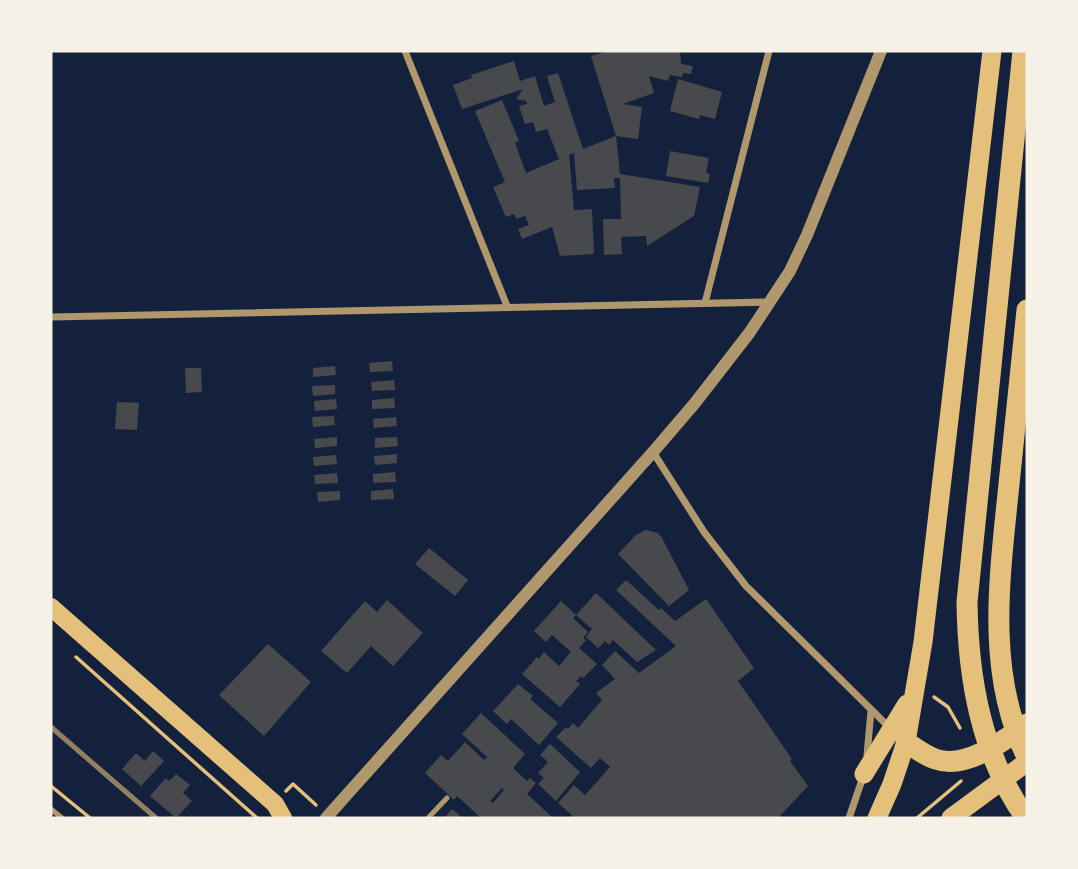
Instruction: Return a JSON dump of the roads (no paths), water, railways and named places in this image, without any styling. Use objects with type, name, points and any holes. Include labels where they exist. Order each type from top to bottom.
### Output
[{"type":"highway","points":[[877,818],[892,784],[899,736],[915,688],[934,552],[992,51]]},
{"type":"highway","points":[[1023,51],[967,602],[970,667],[985,734],[995,763],[1026,818]]},
{"type":"highway","points":[[1027,310],[1000,570],[998,631],[1006,693],[1027,757]]},
{"type":"highway","points":[[899,736],[936,760],[951,762],[964,760],[1027,724]]},
{"type":"highway","points":[[864,774],[899,736]]},
{"type":"highway","points":[[951,818],[1027,762]]},
{"type":"main road","points":[[51,607],[275,804],[283,818]]},
{"type":"street","points":[[405,51],[507,306]]},
{"type":"street","points":[[705,303],[769,51]]},
{"type":"street","points":[[327,817],[704,393],[771,302],[807,235],[881,51]]},
{"type":"street","points":[[51,317],[771,302]]},
{"type":"street","points":[[653,452],[723,559],[776,617],[899,736]]},
{"type":"street","points":[[849,818],[864,774],[872,711]]},
{"type":"lane","points":[[428,818],[447,798]]},
{"type":"lane","points":[[51,809],[62,818]]},
{"type":"railway","points":[[51,727],[156,818]]}]
